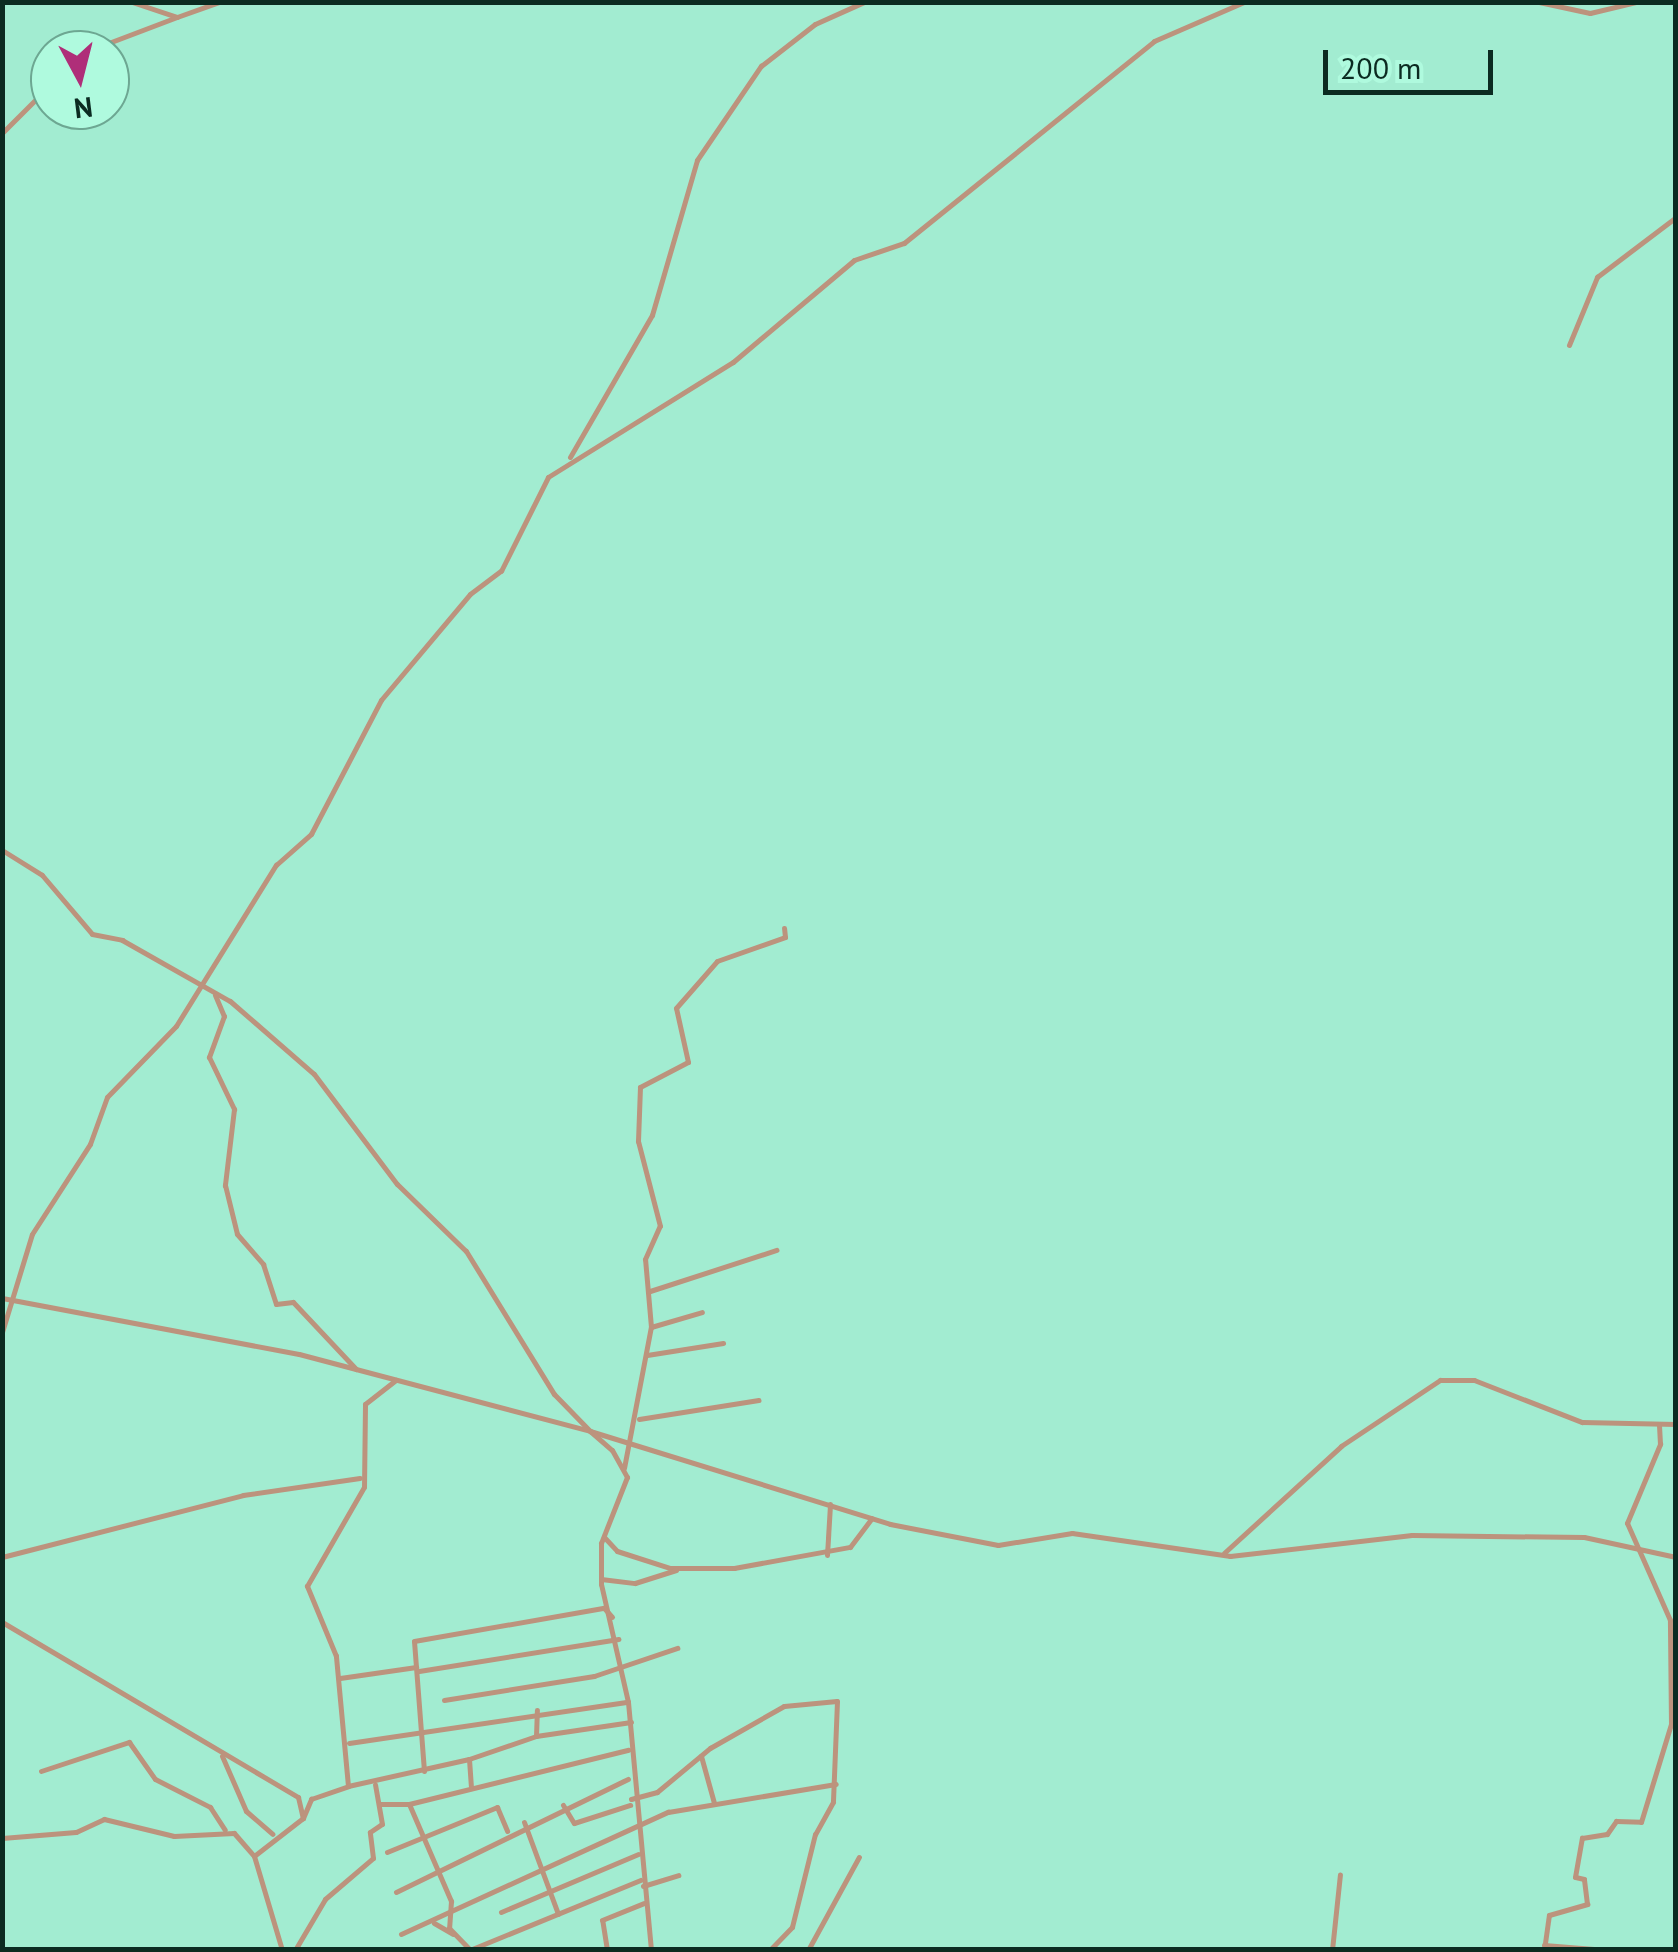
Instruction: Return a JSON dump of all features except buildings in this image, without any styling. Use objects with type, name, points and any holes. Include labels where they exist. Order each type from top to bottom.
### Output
[{"type":"street","points":[[132,2],[178,17]]},
{"type":"street","points":[[130,35],[219,2]]},
{"type":"street","points":[[722,2],[744,2]]},
{"type":"street","points":[[2,1332],[32,1234],[90,1144],[107,1096],[176,1026],[194,988],[276,865],[312,834],[381,700],[470,594],[497,576],[540,488],[568,460],[652,316],[694,168],[749,79],[815,24],[864,2]]},
{"type":"street","points":[[568,460],[677,402],[854,260],[904,243],[1154,41],[1244,2]]},
{"type":"street","points":[[1539,2],[1596,13],[1636,2]]},
{"type":"street","points":[[2,133],[30,105]]},
{"type":"street","points":[[1569,345],[1597,277],[1676,217]]},
{"type":"street","points":[[2,850],[42,875],[92,934],[131,944],[194,988],[216,995],[314,1074],[396,1184],[466,1251],[554,1394],[624,1468]]},
{"type":"street","points":[[650,1950],[640,1880],[638,1826],[628,1779],[628,1702],[614,1620],[601,1579],[603,1536],[625,1491],[624,1468],[640,1419],[651,1327],[645,1259],[660,1226],[638,1141],[640,1087],[688,1062],[676,1008],[717,960],[785,937],[784,928]]},
{"type":"street","points":[[216,995],[224,1016],[209,1057],[234,1109],[225,1184],[238,1234],[264,1264],[276,1304],[293,1302],[356,1369]]},
{"type":"street","points":[[650,1291],[776,1250]]},
{"type":"street","points":[[2,1298],[356,1369],[633,1442],[872,1518],[998,1546],[1072,1533],[1224,1553],[1434,1534],[1644,1546],[1676,1556]]},
{"type":"street","points":[[651,1327],[702,1312]]},
{"type":"street","points":[[647,1355],[723,1343]]},
{"type":"street","points":[[348,1786],[352,1771],[340,1678],[307,1586],[362,1493],[366,1404],[397,1380]]},
{"type":"street","points":[[1224,1553],[1340,1446],[1440,1380],[1474,1380],[1582,1422],[1676,1424]]},
{"type":"street","points":[[640,1419],[759,1400]]},
{"type":"street","points":[[1594,1949],[1544,1947],[1549,1915],[1587,1904],[1584,1880],[1575,1877],[1582,1838],[1607,1834],[1616,1821],[1641,1822],[1665,1749],[1670,1620],[1644,1546],[1627,1523],[1660,1444],[1659,1425]]},
{"type":"street","points":[[2,1557],[243,1495],[360,1478]]},
{"type":"street","points":[[827,1555],[830,1504]]},
{"type":"street","points":[[601,1579],[648,1582],[679,1569],[827,1555],[850,1547],[872,1518]]},
{"type":"street","points":[[603,1536],[617,1551],[679,1569]]},
{"type":"street","points":[[424,1771],[414,1641],[604,1608],[614,1620]]},
{"type":"street","points":[[2,1622],[222,1756],[298,1797],[304,1818]]},
{"type":"street","points":[[420,1698],[426,1667],[618,1639]]},
{"type":"street","points":[[444,1700],[622,1668],[677,1648]]},
{"type":"street","points":[[340,1678],[435,1665]]},
{"type":"street","points":[[563,1804],[574,1823],[631,1802],[657,1792],[701,1756],[784,1706],[834,1700],[836,1784],[792,1927],[770,1950]]},
{"type":"street","points":[[348,1744],[537,1710],[628,1702]]},
{"type":"street","points":[[536,1736],[537,1710]]},
{"type":"street","points":[[254,1856],[272,1834],[304,1818],[311,1799],[348,1786],[469,1759],[536,1736],[630,1722]]},
{"type":"street","points":[[41,1771],[132,1743],[156,1779],[210,1807],[225,1830],[254,1856],[282,1950]]},
{"type":"street","points":[[378,1803],[409,1804],[628,1750]]},
{"type":"street","points":[[222,1756],[246,1811],[272,1834]]},
{"type":"street","points":[[701,1756],[714,1803]]},
{"type":"street","points":[[469,1759],[471,1786]]},
{"type":"street","points":[[295,1950],[325,1899],[374,1858],[380,1786],[364,1783],[352,1771]]},
{"type":"street","points":[[396,1892],[524,1822],[628,1779]]},
{"type":"street","points":[[401,1934],[638,1826],[714,1803],[836,1784]]},
{"type":"street","points":[[409,1804],[415,1836],[450,1902],[444,1916]]},
{"type":"street","points":[[388,1852],[415,1836],[497,1807],[507,1831]]},
{"type":"street","points":[[2,1838],[76,1832],[104,1819],[174,1836],[225,1830]]},
{"type":"street","points":[[524,1822],[558,1914]]},
{"type":"street","points":[[501,1912],[638,1854]]},
{"type":"street","points":[[808,1950],[859,1856]]},
{"type":"street","points":[[1332,1950],[1340,1874]]},
{"type":"street","points":[[642,1889],[678,1875]]},
{"type":"street","points":[[444,1916],[470,1950],[640,1880]]},
{"type":"street","points":[[607,1950],[602,1920],[644,1902]]},
{"type":"street","points":[[434,1922],[460,1937]]}]
